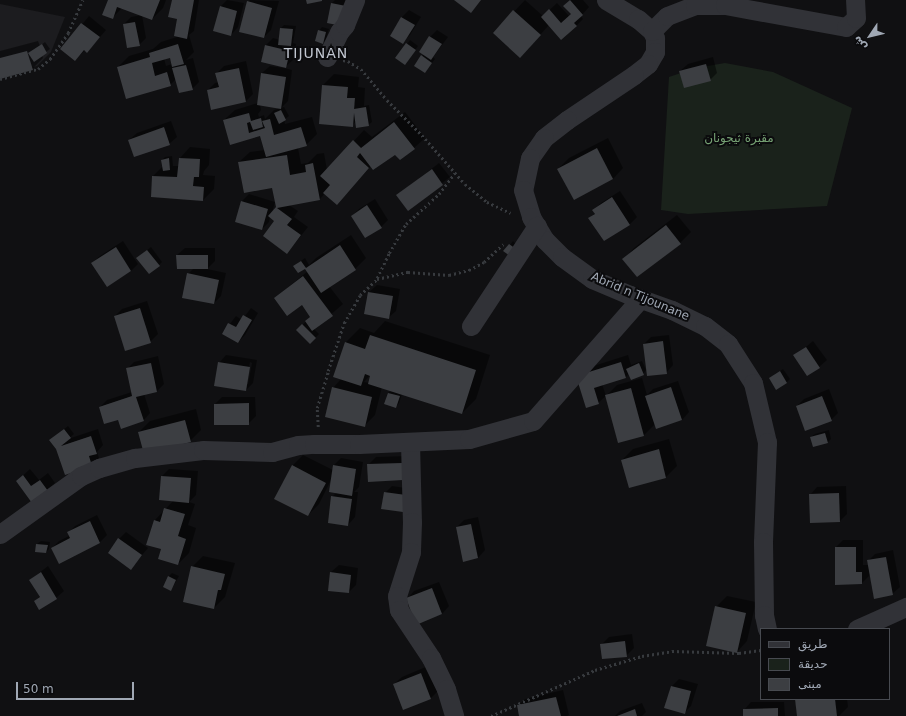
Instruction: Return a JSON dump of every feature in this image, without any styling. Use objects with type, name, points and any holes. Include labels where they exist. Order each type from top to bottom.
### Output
[{"type":"street","points":[[327,57],[339,32],[345,25],[355,0]]},
{"type":"street","points":[[606,0],[638,18],[652,31],[667,16],[696,6],[725,4],[846,27],[856,18],[855,0]]},
{"type":"street","name":"Abrid n Tijounane","points":[[652,31],[655,38],[655,52],[648,64],[567,120],[544,138],[530,158],[523,190],[534,222],[545,240],[562,257],[592,279],[640,299],[672,310],[705,326],[728,344],[753,383],[767,442],[763,542],[764,615],[767,628]]},
{"type":"street","points":[[471,326],[534,222]]},
{"type":"street","points":[[0,534],[81,476],[99,468],[135,458],[202,450],[272,452],[298,445],[469,439],[533,421],[640,299]]},
{"type":"street","points":[[410,442],[412,522],[411,552],[397,596],[399,610],[431,658],[446,689],[454,716]]},
{"type":"street","points":[[859,628],[906,607]]},
{"type":"path","points":[[0,78],[38,69],[50,59],[68,33],[83,0]]},
{"type":"path","points":[[327,57],[348,60],[361,69],[386,100],[422,134],[465,184],[487,202],[534,222]]},
{"type":"path","points":[[314,444],[318,429],[317,408],[344,323],[360,295],[377,279],[389,252],[406,224],[439,194],[455,173]]},
{"type":"path","points":[[377,279],[408,272],[449,275],[469,270],[484,262],[506,241]]},
{"type":"path","points":[[491,716],[595,670],[642,656],[672,651],[739,653],[760,650]]},
{"type":"shaded area","points":[[0,4],[65,17],[51,52],[37,66],[0,76]]},
{"type":"green space","name":"مقبرة ثيجونان","points":[[725,63],[773,72],[852,108],[827,206],[688,214],[661,210],[669,77],[696,68]]},
{"type":"building","points":[[108,0],[160,0],[152,20],[117,7],[113,19],[102,15]]},
{"type":"building","points":[[172,0],[194,0],[187,39],[174,36],[177,19],[168,17]]},
{"type":"building","points":[[306,0],[322,0],[322,1],[307,4]]},
{"type":"building","points":[[454,0],[481,0],[471,13]]},
{"type":"building","points":[[570,0],[583,15],[574,23],[577,26],[561,40],[541,17],[549,9],[561,23],[571,14],[563,6]]},
{"type":"building","points":[[247,1],[272,8],[264,38],[239,32]]},
{"type":"building","points":[[331,3],[346,6],[342,26],[327,23]]},
{"type":"building","points":[[220,6],[237,11],[231,36],[213,31]]},
{"type":"building","points":[[513,10],[541,35],[520,58],[493,33]]},
{"type":"building","points":[[401,17],[415,25],[403,44],[390,36]]},
{"type":"building","points":[[135,22],[140,46],[127,48],[123,24]]},
{"type":"building","points":[[81,23],[100,37],[87,53],[84,50],[75,61],[60,49]]},
{"type":"building","points":[[280,28],[293,29],[291,46],[278,45]]},
{"type":"building","points":[[318,30],[326,32],[323,44],[315,41]]},
{"type":"building","points":[[429,36],[442,44],[431,60],[419,52]]},
{"type":"building","points":[[406,43],[416,50],[405,65],[395,58]]},
{"type":"building","points":[[42,44],[47,53],[34,62],[28,53]]},
{"type":"building","points":[[178,44],[184,64],[172,67],[170,58],[152,63],[155,76],[167,72],[171,86],[126,99],[117,67],[150,57],[149,53]]},
{"type":"building","points":[[265,45],[290,51],[286,68],[261,62]]},
{"type":"building","points":[[27,51],[33,70],[0,79],[0,58]]},
{"type":"building","points":[[421,55],[432,63],[425,73],[414,66]]},
{"type":"building","points":[[706,64],[711,81],[684,88],[679,71]]},
{"type":"building","points":[[186,65],[193,90],[179,93],[172,68]]},
{"type":"building","points":[[239,68],[246,102],[211,110],[207,90],[219,87],[215,73]]},
{"type":"building","points":[[261,73],[286,77],[281,109],[257,105]]},
{"type":"building","points":[[322,85],[348,87],[347,98],[355,98],[354,109],[366,107],[369,126],[356,128],[354,113],[353,127],[319,124]]},
{"type":"building","points":[[281,110],[286,120],[279,124],[274,113]]},
{"type":"building","points":[[249,113],[251,121],[261,118],[263,127],[253,130],[250,122],[247,123],[249,133],[265,128],[262,121],[270,119],[274,135],[301,127],[307,146],[266,157],[260,136],[230,145],[223,120]]},
{"type":"building","points":[[394,122],[415,149],[400,160],[395,155],[373,170],[360,153],[357,157],[369,168],[337,205],[323,193],[330,185],[320,176],[353,140],[361,148]]},
{"type":"building","points":[[164,127],[170,145],[134,157],[128,140]]},
{"type":"building","points":[[597,148],[613,179],[574,200],[557,169]]},
{"type":"building","points":[[287,155],[290,175],[306,172],[305,165],[313,163],[320,200],[277,208],[292,219],[287,225],[301,235],[287,254],[263,236],[274,221],[268,216],[276,207],[272,188],[244,193],[238,162]]},
{"type":"building","points":[[169,158],[170,170],[163,171],[161,160]]},
{"type":"building","points":[[179,158],[200,159],[199,177],[194,177],[193,186],[204,187],[203,201],[151,197],[152,176],[177,177]]},
{"type":"building","points":[[432,169],[443,185],[408,211],[396,195]]},
{"type":"building","points":[[612,197],[630,225],[604,241],[588,218],[595,214],[592,210]]},
{"type":"building","points":[[241,201],[268,209],[262,230],[235,222]]},
{"type":"building","points":[[367,205],[382,228],[365,238],[351,216]]},
{"type":"building","points":[[666,225],[681,244],[637,277],[622,259]]},
{"type":"building","points":[[509,244],[516,249],[510,256],[503,251]]},
{"type":"building","points":[[340,245],[356,270],[321,293],[305,269],[298,273],[293,266],[301,261],[306,268]]},
{"type":"building","points":[[116,247],[131,271],[107,287],[91,263]]},
{"type":"building","points":[[147,250],[160,266],[149,274],[136,258]]},
{"type":"building","points":[[176,255],[208,255],[208,269],[177,269]]},
{"type":"building","points":[[187,273],[219,280],[214,304],[182,298]]},
{"type":"building","points":[[303,276],[333,316],[312,331],[305,321],[310,317],[302,305],[287,316],[274,298]]},
{"type":"building","points":[[368,292],[393,296],[389,319],[364,314]]},
{"type":"building","points":[[140,308],[151,343],[125,351],[114,316]]},
{"type":"building","points":[[243,315],[252,320],[238,343],[222,334],[228,323],[236,327]]},
{"type":"building","points":[[302,324],[316,338],[310,344],[296,330]]},
{"type":"building","points":[[370,335],[476,370],[462,414],[368,384],[370,376],[365,374],[361,386],[333,377],[345,342],[365,349]]},
{"type":"building","points":[[663,341],[667,374],[647,376],[643,344]]},
{"type":"building","points":[[806,347],[820,368],[807,376],[793,355]]},
{"type":"building","points":[[218,362],[250,367],[246,391],[214,386]]},
{"type":"building","points":[[621,362],[626,378],[594,388],[599,404],[586,408],[576,376]]},
{"type":"building","points":[[151,363],[157,392],[136,397],[144,421],[121,429],[118,420],[104,424],[99,407],[132,396],[126,368]]},
{"type":"building","points":[[639,363],[644,375],[631,380],[626,369]]},
{"type":"building","points":[[780,371],[787,383],[776,390],[769,378]]},
{"type":"building","points":[[332,387],[372,397],[365,427],[325,417]]},
{"type":"building","points":[[671,387],[682,420],[656,429],[645,396]]},
{"type":"building","points":[[631,388],[644,436],[618,443],[605,395]]},
{"type":"building","points":[[388,393],[400,396],[396,408],[384,404]]},
{"type":"building","points":[[822,396],[832,421],[805,431],[796,406]]},
{"type":"building","points":[[249,403],[249,425],[214,425],[214,404]]},
{"type":"building","points":[[185,420],[191,442],[144,454],[138,432]]},
{"type":"building","points":[[64,429],[71,438],[61,446],[91,436],[97,454],[89,456],[92,466],[65,475],[56,449],[49,440]]},
{"type":"building","points":[[825,433],[828,443],[813,447],[810,437]]},
{"type":"building","points":[[659,449],[666,478],[629,488],[621,460]]},
{"type":"building","points":[[402,463],[403,480],[368,482],[367,464]]},
{"type":"building","points":[[292,465],[326,483],[308,516],[274,499]]},
{"type":"building","points":[[333,465],[356,469],[352,496],[329,492]]},
{"type":"building","points":[[23,475],[31,486],[40,480],[48,491],[32,503],[16,481]]},
{"type":"building","points":[[161,476],[191,478],[189,503],[159,500]]},
{"type":"building","points":[[384,492],[406,495],[403,512],[381,509]]},
{"type":"building","points":[[839,493],[840,522],[810,523],[809,494]]},
{"type":"building","points":[[331,496],[352,499],[348,526],[328,523]]},
{"type":"building","points":[[164,508],[185,514],[178,536],[186,539],[178,565],[158,559],[161,549],[146,545],[154,520],[160,522]]},
{"type":"building","points":[[90,521],[100,543],[59,564],[51,548],[70,538],[67,532]]},
{"type":"building","points":[[471,524],[478,558],[463,562],[456,527]]},
{"type":"building","points":[[118,538],[142,555],[131,570],[108,553]]},
{"type":"building","points":[[36,544],[48,545],[46,553],[35,552]]},
{"type":"building","points":[[835,547],[856,547],[856,572],[862,572],[862,584],[835,585]]},
{"type":"building","points":[[886,557],[893,595],[874,599],[867,560]]},
{"type":"building","points":[[191,566],[225,574],[221,590],[218,590],[214,609],[183,602]]},
{"type":"building","points":[[41,572],[57,599],[39,610],[34,601],[40,597],[29,580]]},
{"type":"building","points":[[330,572],[351,575],[349,593],[328,591]]},
{"type":"building","points":[[168,576],[176,580],[171,591],[163,587]]},
{"type":"building","points":[[432,588],[442,614],[416,625],[406,598]]},
{"type":"building","points":[[715,606],[746,613],[737,653],[706,646]]},
{"type":"building","points":[[625,641],[627,657],[602,659],[600,644]]},
{"type":"building","points":[[421,673],[431,699],[403,710],[393,684]]},
{"type":"building","points":[[671,686],[691,691],[685,714],[664,708]]},
{"type":"building","points":[[556,697],[561,716],[519,716],[517,705]]},
{"type":"building","points":[[795,700],[835,700],[837,716],[797,716]]},
{"type":"building","points":[[778,708],[778,716],[743,716],[743,709]]},
{"type":"building","points":[[635,709],[637,716],[617,716]]},
{"type":"district","name":"TIJUNAN","points":[[316,53]]}]
